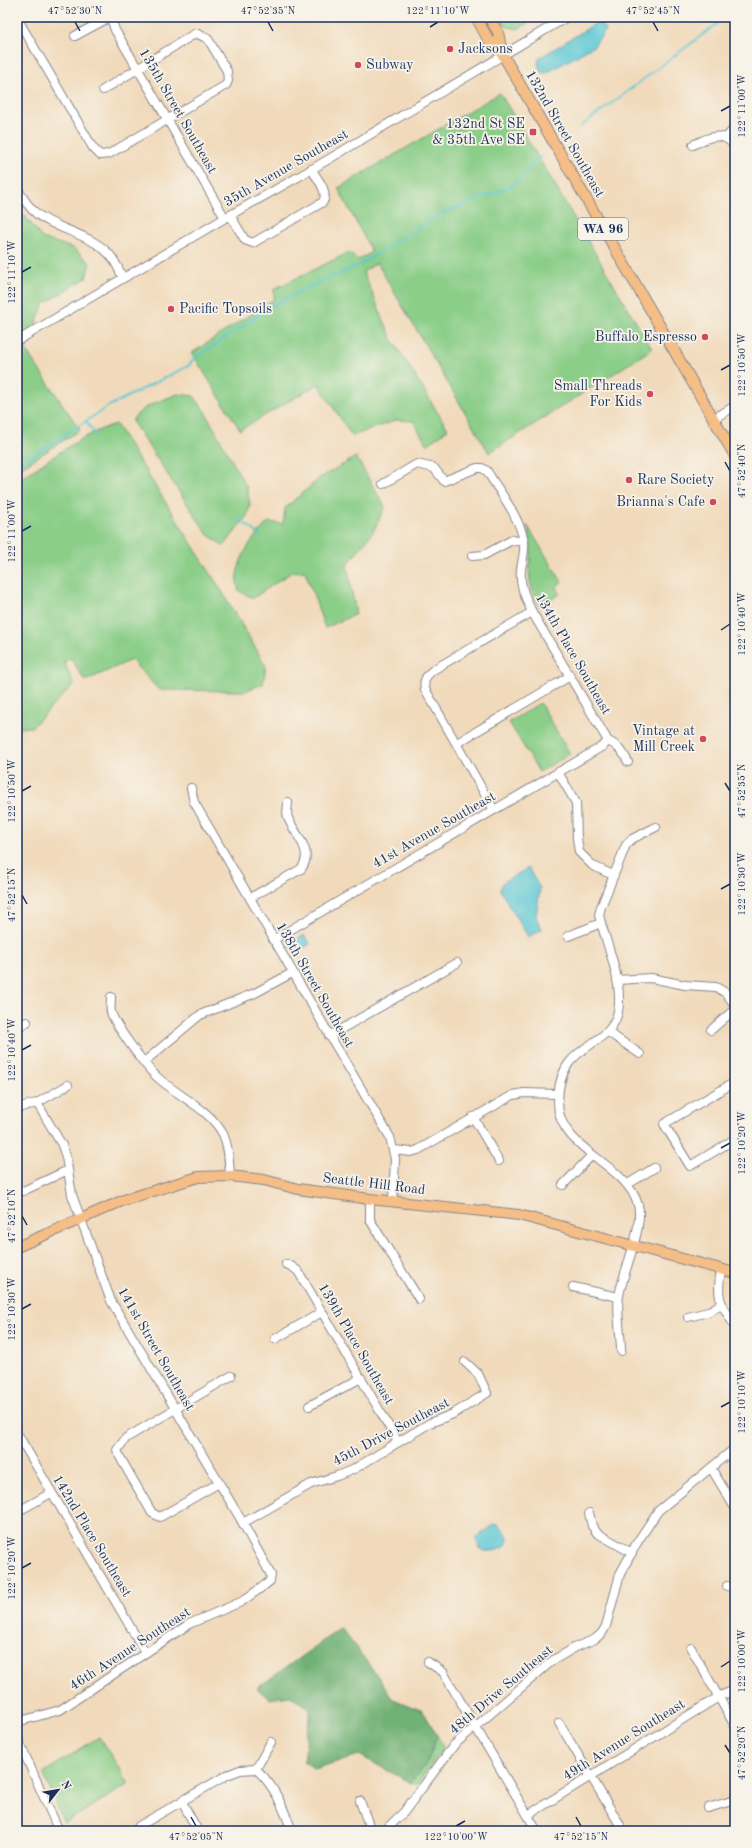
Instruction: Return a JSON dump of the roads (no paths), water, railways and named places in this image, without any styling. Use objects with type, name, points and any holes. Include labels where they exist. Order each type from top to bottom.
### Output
[{"type":"main road","name":"132nd Street Southeast","points":[[476,17],[488,39],[503,55],[735,456]]},
{"type":"main road","name":"132nd Street Southeast","points":[[489,17],[498,32],[503,55]]},
{"type":"main road","name":"Seattle Hill Road","points":[[17,1247],[124,1200],[198,1177],[230,1176],[264,1180],[298,1189],[370,1199],[393,1200],[519,1215],[735,1273]]},
{"type":"street","points":[[75,36],[110,17]]},
{"type":"street","name":"135th Street Southeast","points":[[114,17],[112,21],[115,30],[167,120],[228,216],[246,240],[253,243],[323,202],[326,198],[325,193],[311,169]]},
{"type":"street","name":"35th Avenue Southeast","points":[[17,341],[567,17]]},
{"type":"street","points":[[17,18],[93,148],[100,154],[109,154],[226,85],[228,80],[227,71],[208,39],[196,33],[103,90]]},
{"type":"street","points":[[726,138],[735,127]]},
{"type":"street","points":[[693,145],[712,136],[726,138],[735,147]]},
{"type":"street","points":[[17,188],[24,201],[36,214],[50,223],[83,236],[99,245],[110,255],[123,278]]},
{"type":"street","points":[[713,420],[735,406]]},
{"type":"street","name":"134th Place Southeast","points":[[383,484],[417,464],[434,468],[444,481],[477,468],[482,468],[487,471],[518,522],[524,542],[521,580],[525,596],[532,612],[608,741],[616,744],[624,753],[628,762]]},
{"type":"street","points":[[472,556],[484,555],[512,540],[524,542]]},
{"type":"street","points":[[494,810],[425,689],[425,677],[433,670],[532,612]]},
{"type":"street","points":[[457,743],[570,676]]},
{"type":"street","name":"41st Avenue Southeast","points":[[273,940],[603,746],[608,741]]},
{"type":"street","points":[[558,772],[576,802],[579,852],[593,866],[613,874]]},
{"type":"street","name":"138th Street Southeast","points":[[191,788],[194,802],[329,1036],[390,1137],[394,1150],[393,1200]]},
{"type":"street","points":[[250,898],[301,869],[304,864],[306,850],[287,816],[288,802]]},
{"type":"street","points":[[621,1351],[618,1297],[633,1246],[639,1212],[634,1195],[628,1184],[575,1139],[562,1122],[558,1105],[558,1094],[561,1080],[570,1062],[608,1032],[614,1023],[620,1000],[617,980],[599,915],[613,874],[626,845],[632,839],[656,827]]},
{"type":"street","points":[[568,936],[601,923]]},
{"type":"street","points":[[329,1036],[457,963]]},
{"type":"street","points":[[144,1062],[200,1015],[255,993],[292,972]]},
{"type":"street","points":[[617,980],[651,978],[685,985],[716,987],[726,993],[735,1005]]},
{"type":"street","points":[[111,997],[111,1012],[124,1034],[144,1062],[156,1076],[210,1117],[222,1134],[227,1145],[230,1176]]},
{"type":"street","points":[[711,1030],[735,1009]]},
{"type":"street","points":[[17,1028],[27,1022]]},
{"type":"street","points":[[608,1032],[640,1054]]},
{"type":"street","points":[[735,1082],[664,1124],[690,1166],[735,1139]]},
{"type":"street","points":[[17,1108],[37,1102],[68,1085]]},
{"type":"street","points":[[394,1150],[411,1152],[418,1150],[472,1117],[513,1095],[524,1093],[558,1094]]},
{"type":"street","name":"141st Street Southeast","points":[[37,1102],[62,1145],[66,1157],[72,1195],[110,1301],[243,1523],[270,1575]]},
{"type":"street","points":[[472,1117],[499,1161]]},
{"type":"street","points":[[563,1185],[592,1154]]},
{"type":"street","points":[[628,1184],[654,1168]]},
{"type":"street","points":[[23,1191],[68,1170]]},
{"type":"street","points":[[370,1199],[370,1220],[419,1299]]},
{"type":"street","name":"139th Place Southeast","points":[[286,1264],[292,1266],[298,1271],[398,1442]]},
{"type":"street","points":[[721,1270],[718,1289],[721,1304],[735,1326]]},
{"type":"street","points":[[573,1287],[618,1297]]},
{"type":"street","points":[[688,1317],[708,1312],[721,1304]]},
{"type":"street","points":[[275,1340],[322,1312]]},
{"type":"street","name":"45th Drive Southeast","points":[[243,1523],[311,1484],[337,1476],[354,1468],[430,1423],[453,1414],[486,1393],[478,1374],[465,1362]]},
{"type":"street","points":[[219,1484],[160,1517],[152,1513],[117,1450],[126,1438],[230,1376]]},
{"type":"street","points":[[309,1406],[361,1378]]},
{"type":"street","name":"142nd Place Southeast","points":[[17,1433],[145,1652]]},
{"type":"street","name":"48th Drive Southeast","points":[[384,1831],[404,1812],[454,1745],[552,1661],[576,1647],[595,1639],[602,1633],[606,1626],[620,1574],[658,1511],[735,1448]]},
{"type":"street","points":[[711,1468],[735,1508]]},
{"type":"street","points":[[17,1512],[51,1493]]},
{"type":"street","points":[[588,1513],[592,1526],[597,1533],[632,1553]]},
{"type":"street","name":"46th Avenue Southeast","points":[[17,1722],[60,1710],[189,1624],[241,1602],[265,1585],[270,1580],[270,1575]]},
{"type":"street","points":[[691,1648],[720,1696],[735,1726]]},
{"type":"street","points":[[428,1662],[443,1672],[537,1831]]},
{"type":"street","name":"49th Avenue Southeast","points":[[528,1815],[590,1775],[720,1696],[735,1690]]},
{"type":"street","points":[[558,1723],[620,1825]]},
{"type":"street","points":[[17,1737],[59,1831]]},
{"type":"street","points":[[256,1769],[271,1742]]},
{"type":"street","points":[[136,1831],[139,1826],[227,1775],[240,1770],[256,1769],[267,1779],[278,1796],[292,1831]]},
{"type":"street","points":[[708,1808],[735,1800]]},
{"type":"street","points":[[360,1801],[371,1831]]},
{"type":"street","points":[[182,1802],[198,1831]]},
{"type":"water","points":[[606,17],[644,17],[613,26]]},
{"type":"water","points":[[598,22],[606,30],[594,46],[550,71],[544,73],[541,72],[538,64],[539,58]]},
{"type":"water","points":[[528,868],[540,888],[536,917],[542,929],[528,937],[500,890],[502,883]]},
{"type":"water","points":[[304,935],[310,944],[295,953],[289,944]]},
{"type":"water","points":[[495,1524],[501,1527],[506,1533],[508,1540],[507,1543],[498,1550],[484,1551],[479,1547],[476,1538]]},
{"type":"waterway","points":[[580,127],[726,17]]},
{"type":"waterway","points":[[17,466],[109,406],[188,366],[195,358],[274,305],[308,287],[361,264],[444,212],[512,186],[535,161],[542,157]]},
{"type":"waterway","points":[[86,421],[95,435]]},
{"type":"waterway","points":[[239,519],[260,535]]},
{"type":"place","name":"Jacksons","points":[[450,49]]},
{"type":"place","name":"Subway","points":[[358,65]]},
{"type":"place","name":"132nd St SE & 35th Ave SE","points":[[533,132]]},
{"type":"place","name":"Pacific Topsoils","points":[[171,309]]},
{"type":"place","name":"Buffalo Espresso","points":[[705,337]]},
{"type":"place","name":"Small Threads For Kids","points":[[650,394]]},
{"type":"place","name":"Rare Society","points":[[629,480]]},
{"type":"place","name":"Brianna's Cafe","points":[[713,502]]},
{"type":"place","name":"Vintage at Mill Creek","points":[[703,739]]}]
